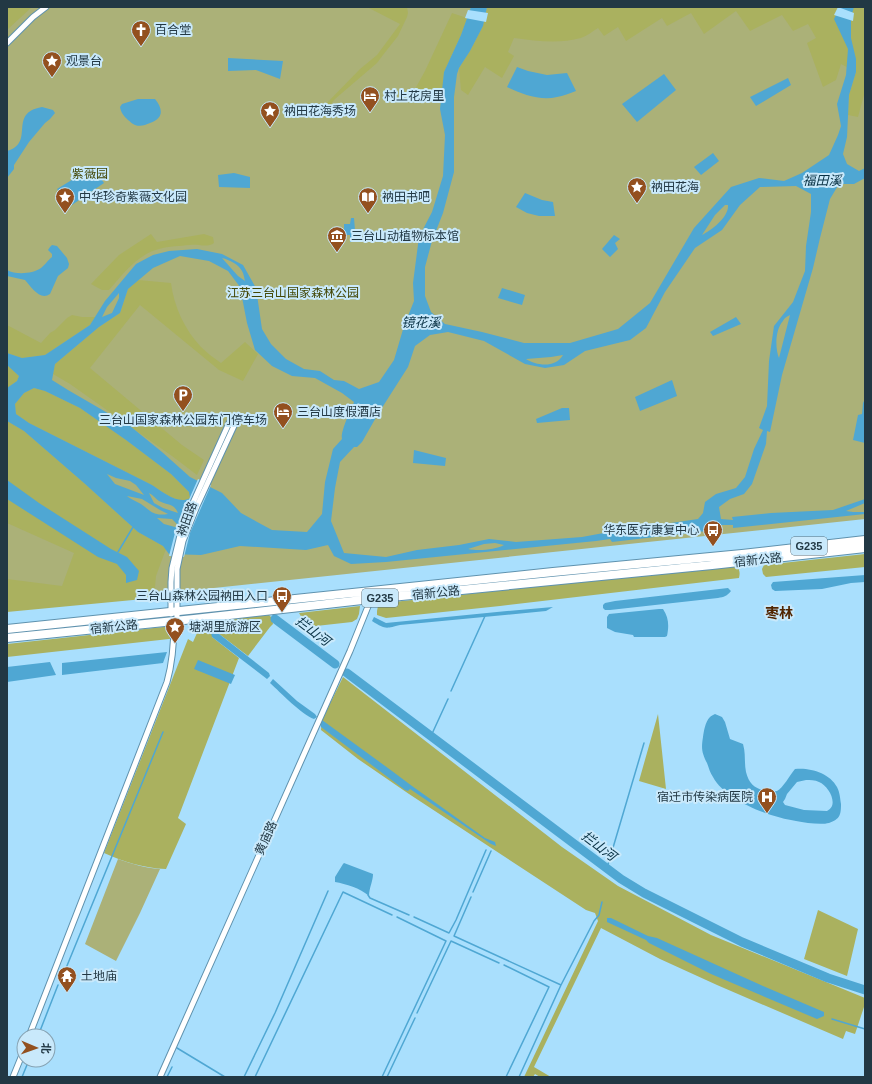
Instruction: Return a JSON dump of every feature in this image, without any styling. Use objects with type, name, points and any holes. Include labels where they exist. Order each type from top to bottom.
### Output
[{"type":"highway","name":"宿新公路","points":[[7,630],[865,540]]},
{"type":"highway","name":"宿新公路","points":[[7,638],[865,548]]},
{"type":"street","points":[[7,43],[33,17],[46,7]]},
{"type":"street","name":"衲田路","points":[[32,1028],[167,682],[174,646],[175,569],[183,541],[205,481],[231,424]]},
{"type":"street","name":"黄庙路","points":[[160,1077],[350,651],[371,599]]},
{"type":"green space","name":"江苏三台山国家森林公园","points":[[7,7],[865,7],[865,519],[7,610]]},
{"type":"green space","points":[[7,7],[32,7],[7,30]]},
{"type":"green space","points":[[367,7],[407,7],[408,13],[398,36],[377,63],[335,99],[327,109],[322,108],[360,69],[377,55],[400,24]]},
{"type":"green space","points":[[487,7],[865,7],[865,91],[858,117],[848,115],[849,95],[856,72],[841,64],[836,80],[823,87],[807,43],[816,38],[808,24],[793,31],[782,15],[750,31],[736,11],[704,34],[691,13],[667,26],[662,18],[626,41],[618,27],[604,36],[598,28],[581,38],[564,41],[540,41],[514,38],[508,52],[514,56],[502,78],[485,67],[468,95],[461,90],[459,68],[483,26]]},
{"type":"green space","points":[[452,13],[467,19],[444,72],[442,96],[429,94],[415,89],[425,71]]},
{"type":"green space","points":[[151,234],[157,242],[204,234],[213,237],[214,243],[206,246],[190,245],[159,249],[144,255],[131,265],[109,290],[102,290],[91,284],[119,255]]},
{"type":"green space","points":[[138,280],[171,283],[172,292],[185,326],[203,349],[221,363],[245,342],[258,354],[243,381],[219,370],[140,305],[90,368],[182,445],[204,460],[197,475],[70,384],[53,374],[55,364],[99,327],[120,313],[128,289]]},
{"type":"green space","points":[[72,315],[95,317],[90,325],[45,355],[22,358],[7,353],[7,325],[41,343],[50,333]]},
{"type":"green space","points":[[7,365],[19,376],[17,381],[7,388]]},
{"type":"green space","points":[[34,388],[45,391],[80,408],[126,440],[171,474],[189,492],[190,498],[181,500],[171,497],[152,485],[29,423],[16,414],[15,404],[24,393]]},
{"type":"green space","points":[[7,421],[24,431],[138,532],[166,549],[156,576],[154,598],[7,612],[7,579],[62,586],[74,553],[7,523]]},
{"type":"green space","points":[[865,554],[865,567],[766,577],[763,574],[762,569],[764,565]]},
{"type":"green space","points":[[737,566],[740,572],[739,578],[386,618],[377,615],[378,606],[384,603]]},
{"type":"green space","points":[[360,606],[357,619],[352,622],[313,626],[306,622],[299,613]]},
{"type":"green space","points":[[269,615],[272,618],[273,624],[248,656],[214,630],[212,637],[239,658],[178,818],[186,824],[166,869],[134,864],[104,853],[188,639],[193,642],[201,624],[219,623],[226,630],[229,630],[223,625],[221,620]]},
{"type":"green space","points":[[181,625],[178,638],[7,657],[7,644]]},
{"type":"green space","points":[[343,677],[562,847],[618,886],[711,935],[865,998],[865,1004],[855,1034],[846,1031],[843,1039],[660,959],[601,928],[534,1067],[551,1077],[540,1077],[535,1074],[533,1077],[524,1077],[598,921],[595,913],[586,910],[409,794],[358,759],[321,730],[322,720]]},
{"type":"green space","points":[[658,714],[666,789],[639,781]]},
{"type":"green space","points":[[118,859],[139,866],[160,869],[116,961],[85,944]]},
{"type":"green space","points":[[818,910],[858,929],[847,976],[804,959]]},
{"type":"water","points":[[471,7],[487,7],[483,26],[457,74],[454,97],[454,172],[443,213],[432,241],[425,267],[425,296],[431,312],[445,324],[524,343],[570,343],[618,329],[650,303],[694,228],[731,187],[759,178],[784,181],[802,173],[829,155],[841,126],[837,104],[846,75],[848,49],[834,19],[840,7],[854,7],[851,17],[851,38],[856,59],[856,72],[849,95],[847,137],[843,154],[847,164],[859,171],[865,168],[865,178],[854,184],[839,184],[830,199],[813,268],[782,375],[770,432],[767,431],[766,444],[752,484],[744,494],[730,499],[719,507],[721,519],[733,520],[732,517],[771,513],[833,510],[865,499],[865,503],[846,511],[865,512],[865,514],[733,528],[733,525],[722,525],[707,531],[612,542],[610,539],[386,562],[351,564],[334,556],[328,545],[306,550],[240,546],[201,555],[169,554],[163,546],[138,532],[24,431],[7,421],[7,388],[17,381],[19,376],[7,365],[7,353],[22,358],[45,355],[90,325],[105,301],[136,264],[153,255],[169,251],[197,249],[222,254],[243,265],[256,288],[262,329],[271,344],[286,359],[304,369],[320,371],[334,380],[344,381],[359,389],[379,382],[394,360],[404,326],[414,301],[413,283],[419,237],[432,212],[443,176],[445,135],[440,109],[444,72],[461,35]],"holes":[[[796,186],[811,194],[811,212],[806,246],[805,271],[793,302],[774,326],[769,361],[767,406],[759,428],[763,430],[754,449],[745,477],[736,488],[716,494],[705,502],[703,513],[698,519],[582,537],[516,542],[489,539],[459,545],[417,550],[386,557],[344,553],[331,521],[340,462],[354,447],[357,447],[362,442],[408,367],[415,346],[430,335],[448,332],[484,341],[525,364],[545,368],[564,365],[585,351],[630,340],[646,328],[665,292],[695,248],[722,230],[740,205],[760,187]],[[725,205],[728,205],[728,210],[723,218],[702,235],[715,215]],[[180,256],[209,261],[228,271],[240,287],[247,323],[255,350],[272,366],[292,376],[315,378],[342,393],[354,402],[344,426],[342,439],[333,449],[325,482],[322,514],[307,532],[272,530],[241,513],[222,493],[190,477],[130,426],[52,380],[55,364],[99,327],[120,313],[128,289],[153,268]],[[222,258],[236,264],[243,272],[245,281],[238,276]],[[119,293],[119,298],[112,313],[102,317],[107,307]],[[790,315],[779,358],[776,344],[777,334],[780,325]],[[563,355],[560,359],[551,364],[541,364],[526,359]],[[34,388],[45,391],[80,408],[126,440],[171,474],[189,492],[190,498],[181,500],[171,497],[152,485],[29,423],[16,414],[15,404],[24,393]],[[107,474],[116,478],[130,481],[136,485],[144,495],[115,484]],[[149,493],[159,501],[174,507],[178,513],[154,503]],[[127,496],[142,499],[168,514],[153,513]],[[157,518],[172,519],[178,525],[175,527],[164,524]],[[673,525],[683,528],[672,533],[662,532],[655,529]],[[495,543],[504,545],[491,549],[468,549],[484,544]]]},
{"type":"water","points":[[228,58],[283,61],[280,79],[256,70],[228,71]]},
{"type":"water","points":[[517,67],[547,75],[567,73],[576,91],[551,98],[531,96],[519,92],[507,87]]},
{"type":"water","points":[[664,74],[676,90],[637,122],[622,104]]},
{"type":"water","points":[[788,78],[791,85],[756,106],[750,97]]},
{"type":"water","points":[[138,99],[155,99],[161,110],[158,119],[145,125],[137,126],[124,116],[120,107],[122,104]]},
{"type":"water","points":[[42,107],[53,110],[55,113],[29,142],[14,165],[14,169],[7,178],[7,151],[15,147],[20,142],[23,121],[26,115],[32,110]]},
{"type":"water","points":[[713,153],[719,161],[701,175],[694,167]]},
{"type":"water","points":[[93,167],[104,183],[69,207],[57,189]]},
{"type":"water","points":[[234,173],[250,177],[250,188],[219,187],[218,175]]},
{"type":"water","points":[[525,193],[542,200],[553,202],[555,216],[539,216],[527,213],[516,207]]},
{"type":"water","points":[[351,218],[354,218],[355,230],[359,230],[359,238],[354,242],[350,242],[350,235],[344,235],[344,224],[350,224]]},
{"type":"water","points":[[614,235],[620,239],[615,243],[618,249],[610,257],[602,249]]},
{"type":"water","points":[[52,245],[57,246],[67,258],[69,264],[68,268],[58,276],[50,294],[43,296],[36,292],[25,280],[7,276],[7,270],[15,273],[24,273],[33,272],[41,268],[52,257],[52,254],[48,250]]},
{"type":"water","points":[[502,288],[525,295],[522,305],[498,298]]},
{"type":"water","points":[[736,317],[741,324],[713,336],[710,332]]},
{"type":"water","points":[[672,380],[677,396],[640,411],[635,397]]},
{"type":"water","points":[[865,399],[865,443],[853,440],[858,415],[862,414]]},
{"type":"water","points":[[562,408],[569,408],[570,420],[537,423],[536,419]]},
{"type":"water","points":[[414,450],[446,458],[445,466],[413,463]]},
{"type":"water","points":[[7,480],[39,503],[111,549],[127,557],[139,571],[137,580],[126,583],[126,575],[117,564],[98,557],[7,499]]},
{"type":"water","points":[[865,575],[865,582],[851,583],[822,589],[775,591],[772,589],[771,585],[773,582]]},
{"type":"water","points":[[728,588],[731,591],[730,593],[718,598],[610,610],[605,610],[603,608],[605,603],[615,601]]},
{"type":"water","points":[[553,607],[546,611],[400,625],[388,628],[372,621],[374,617],[386,623]]},
{"type":"water","points":[[663,609],[667,619],[668,632],[667,636],[665,637],[634,637],[633,635],[615,632],[607,628],[607,617],[609,614]]},
{"type":"water","points":[[214,630],[269,673],[270,676],[267,679],[212,637],[211,633]]},
{"type":"water","points":[[167,652],[163,663],[62,675],[62,663]]},
{"type":"water","points":[[198,660],[235,675],[231,684],[194,669]]},
{"type":"water","points":[[50,662],[56,675],[7,682],[7,667]]},
{"type":"water","points":[[273,679],[317,717],[314,719],[303,713],[291,703],[270,683]]},
{"type":"water","points":[[715,714],[722,717],[725,722],[730,739],[743,744],[746,772],[753,785],[763,790],[776,791],[782,787],[795,769],[806,769],[819,772],[834,782],[838,789],[841,811],[838,818],[829,823],[822,824],[774,816],[762,812],[738,800],[719,786],[712,775],[702,751],[704,729],[708,719]],"holes":[[[808,780],[816,781],[822,784],[830,792],[833,803],[832,807],[828,811],[804,810],[785,805],[783,802],[787,794],[797,782]]]},
{"type":"water","points":[[322,720],[485,838],[495,842],[496,846],[410,789],[408,791],[405,790],[321,727],[320,723]]},
{"type":"water","points":[[344,863],[373,874],[369,896],[353,887],[335,882],[335,877]]},
{"type":"water","points":[[607,918],[611,918],[648,936],[657,938],[824,1012],[824,1016],[817,1019],[711,974],[649,943],[646,940],[607,922]]},
{"type":"pier","points":[[838,7],[854,13],[853,21],[834,15]]},
{"type":"pier","points":[[468,10],[488,13],[486,22],[465,18]]},
{"type":"pier","points":[[350,408],[380,413],[378,417],[348,411]]},
{"type":"pier","points":[[198,479],[211,485],[190,533],[184,557],[169,556],[176,529]]},
{"type":"waterway","points":[[118,552],[133,527]]},
{"type":"waterway","points":[[646,533],[695,527]]},
{"type":"waterway","points":[[451,691],[485,616]]},
{"type":"waterway","name":"拦山河","points":[[275,619],[335,664]]},
{"type":"waterway","name":"拦山河","points":[[347,673],[621,879],[644,893],[742,942],[828,978],[865,990]]},
{"type":"waterway","points":[[431,736],[448,699]]},
{"type":"waterway","points":[[64,973],[163,732]]},
{"type":"waterway","points":[[607,868],[644,743]]},
{"type":"waterway","points":[[414,917],[449,933],[486,850]]},
{"type":"waterway","points":[[473,892],[491,851]]},
{"type":"waterway","points":[[244,1077],[275,1013],[328,891]]},
{"type":"waterway","points":[[255,1077],[343,892],[392,915]]},
{"type":"waterway","points":[[368,895],[370,898],[409,915]]},
{"type":"waterway","points":[[471,897],[454,936],[561,985]]},
{"type":"waterway","points":[[519,1077],[561,985],[594,921],[599,915],[602,902]]},
{"type":"waterway","points":[[382,1077],[446,941],[397,917]]},
{"type":"waterway","points":[[451,941],[499,963]]},
{"type":"waterway","points":[[417,1013],[451,941]]},
{"type":"waterway","points":[[504,965],[549,987],[506,1077]]},
{"type":"waterway","points":[[41,1028],[58,985]]},
{"type":"waterway","points":[[387,1077],[415,1018]]},
{"type":"waterway","points":[[832,1019],[865,1029]]},
{"type":"waterway","points":[[177,1048],[225,1077]]},
{"type":"waterway","points":[[167,1077],[172,1067]]},
{"type":"waterway","points":[[22,1077],[26,1068]]},
{"type":"place","name":"百合堂","points":[[141,47]]},
{"type":"place","name":"观景台","points":[[52,78]]},
{"type":"place","name":"村上花房里","points":[[370,113]]},
{"type":"place","name":"衲田花海秀场","points":[[270,128]]},
{"type":"place","name":"衲田花海","points":[[637,204]]},
{"type":"place","name":"中华珍奇紫薇文化园","points":[[65,214]]},
{"type":"place","name":"衲田书吧","points":[[368,214]]},
{"type":"place","name":"三台山动植物标本馆","points":[[337,253]]},
{"type":"place","name":"三台山国家森林公园东门停车场","points":[[183,412]]},
{"type":"place","name":"三台山度假酒店","points":[[283,429]]},
{"type":"place","name":"华东医疗康复中心","points":[[713,547]]},
{"type":"place","name":"三台山森林公园衲田入口","points":[[282,613]]},
{"type":"place","name":"塘湖里旅游区","points":[[175,644]]},
{"type":"place","name":"宿迁市传染病医院","points":[[767,814]]},
{"type":"place","name":"土地庙","points":[[67,993]]},
{"type":"district","name":"枣林","points":[[779,613]]},
{"type":"park label","name":"紫薇园","points":[[90,174]]},
{"type":"water label","name":"福田溪","points":[[822,180]]},
{"type":"water label","name":"镜花溪","points":[[421,322]]}]
